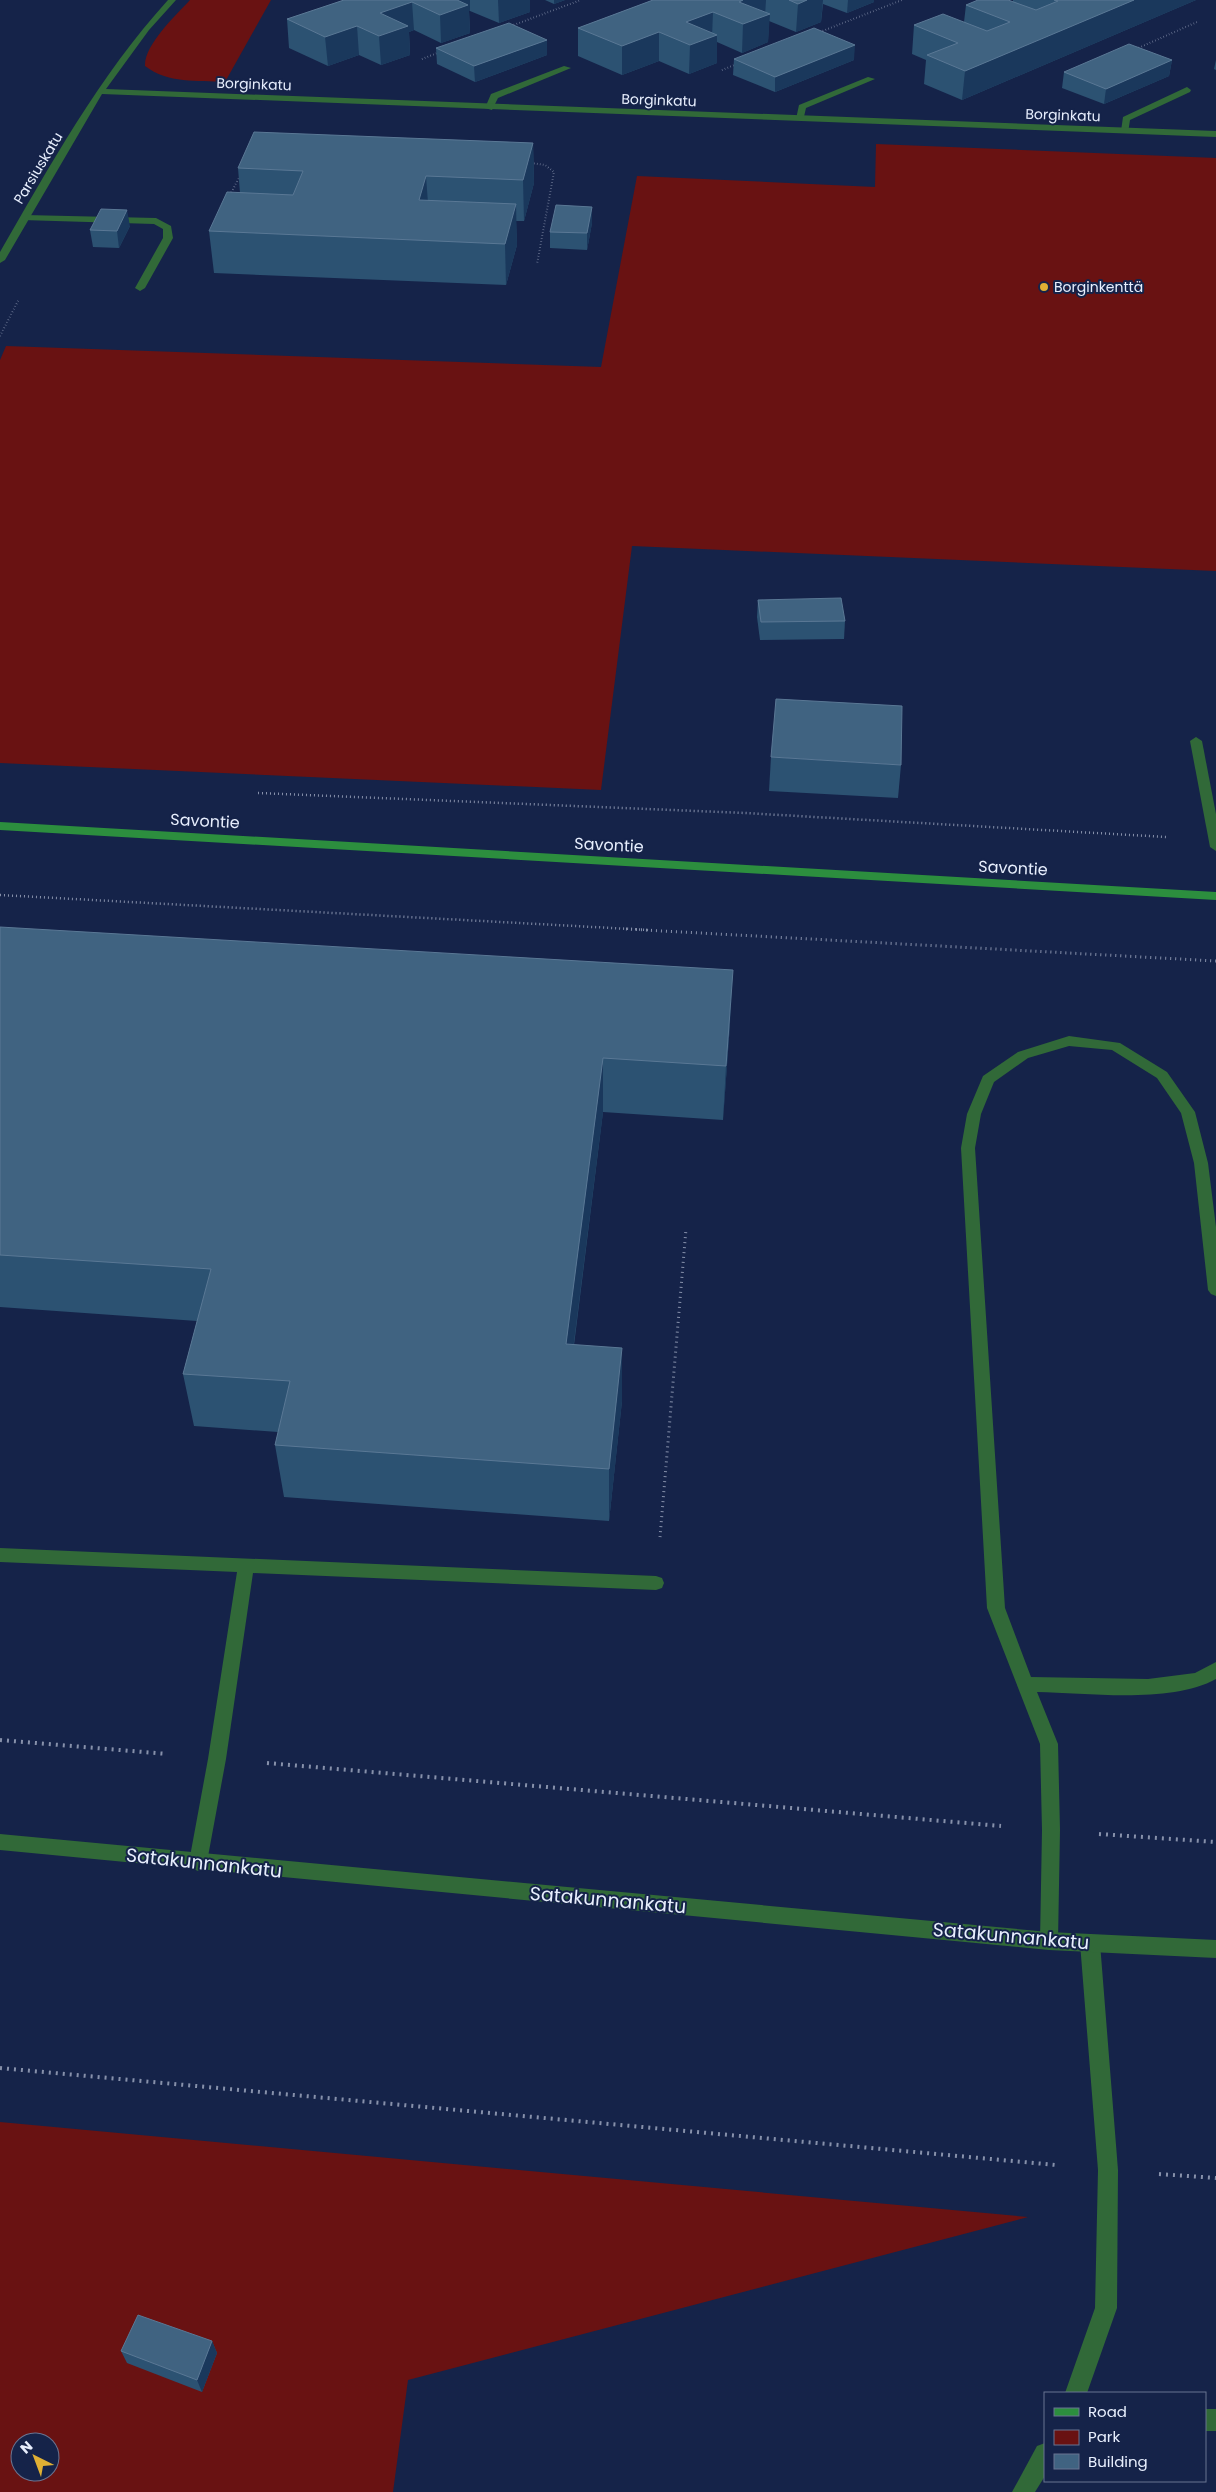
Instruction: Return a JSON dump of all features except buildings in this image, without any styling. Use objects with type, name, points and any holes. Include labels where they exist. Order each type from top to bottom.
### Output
[{"type":"street","name":"Parsiuskatu","points":[[0,260],[100,91],[148,24],[172,0]]},
{"type":"street","points":[[489,108],[494,96],[568,68]]},
{"type":"street","points":[[800,119],[802,108],[871,79]]},
{"type":"street","points":[[1125,131],[1126,119],[1187,90]]},
{"type":"street","name":"Borginkatu","points":[[100,91],[489,108],[1216,134]]},
{"type":"street","points":[[24,218],[156,221],[168,228],[168,238],[140,288]]},
{"type":"street","points":[[1196,741],[1216,843]]},
{"type":"street","name":"Savontie","points":[[0,826],[1216,896]]},
{"type":"street","points":[[1049,1941],[1051,1830],[1048,1744],[996,1608],[968,1148],[974,1114],[988,1079],[1023,1055],[1069,1041],[1115,1046],[1162,1075],[1188,1112],[1201,1163],[1216,1290]]},
{"type":"street","points":[[0,1555],[656,1583]]},
{"type":"street","points":[[198,1862],[217,1759],[246,1566]]},
{"type":"street","points":[[1026,1684],[1148,1687],[1198,1680],[1216,1670]]},
{"type":"street","name":"Satakunnankatu","points":[[0,1842],[1049,1941],[1216,1949]]},
{"type":"street","points":[[1076,2392],[1106,2308],[1108,2170],[1090,1943]]},
{"type":"street","points":[[1023,2492],[1044,2456]]},
{"type":"path","points":[[507,27],[581,0]]},
{"type":"path","points":[[812,35],[902,0]]},
{"type":"path","points":[[1134,50],[1197,22]]},
{"type":"path","points":[[415,61],[443,51]]},
{"type":"path","points":[[721,71],[739,64]]},
{"type":"path","points":[[525,162],[545,165],[554,172],[537,264]]},
{"type":"path","points":[[227,199],[240,175],[246,170]]},
{"type":"path","points":[[248,793],[745,813],[1216,843]]},
{"type":"path","points":[[0,895],[1216,962]]},
{"type":"path","points":[[656,1583],[686,1229]]},
{"type":"path","points":[[0,1740],[1051,1830],[1216,1842]]},
{"type":"path","points":[[0,2068],[1108,2170],[1216,2178]]},
{"type":"green space","points":[[190,0],[271,0],[225,82],[193,81],[163,76],[145,66],[146,58],[155,40]]},
{"type":"green space","points":[[876,144],[1216,158],[1216,571],[632,546],[601,790],[0,763],[0,360],[6,346],[601,367],[637,176],[875,187]]},
{"type":"green space","points":[[0,2122],[1028,2217],[408,2380],[393,2492],[0,2492]]},
{"type":"place","name":"Borginkenttä","points":[[1044,287]]}]
